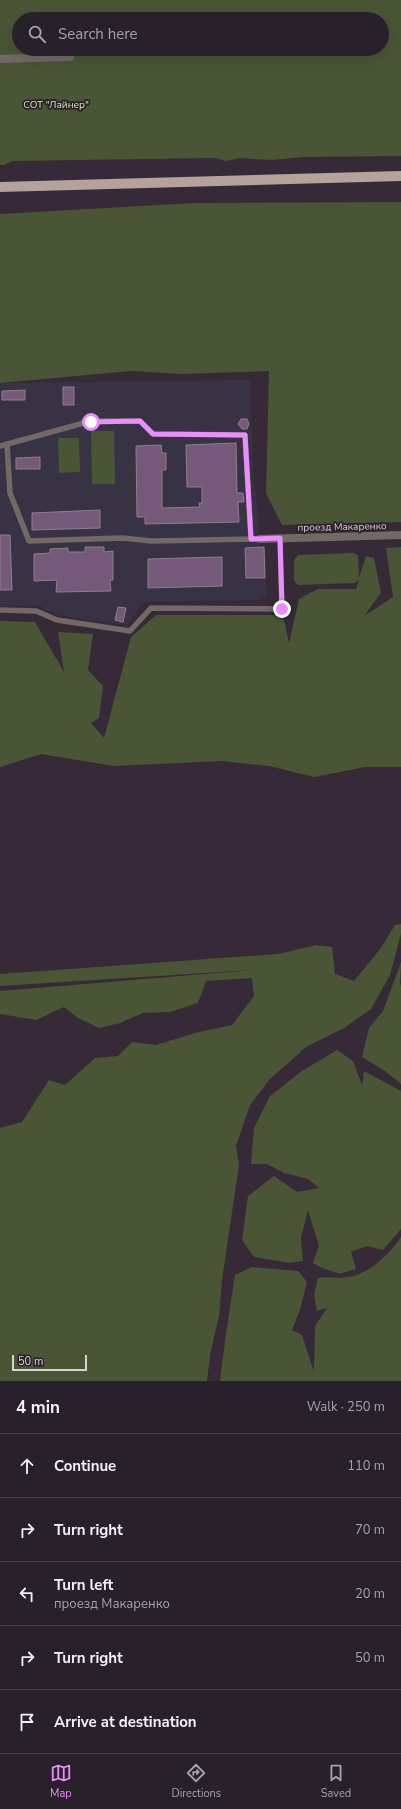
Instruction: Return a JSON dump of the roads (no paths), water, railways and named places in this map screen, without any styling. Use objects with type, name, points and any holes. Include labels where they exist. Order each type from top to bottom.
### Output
[{"type":"main road","points":[[0,187],[401,176]]},
{"type":"street","points":[[0,59],[70,57]]},
{"type":"street","name":"проезд Макаренко","points":[[260,539],[401,536]]},
{"type":"lane","points":[[0,446],[91,422],[140,421],[153,434],[245,435],[251,539]]},
{"type":"lane","points":[[7,444],[10,493],[28,541],[122,538],[152,540],[260,539]]},
{"type":"lane","points":[[0,610],[36,611],[57,620],[130,631],[151,608],[282,609],[280,538]]},
{"type":"park label","name":"СОТ \"Лайнер\"","points":[[56,105]]}]
